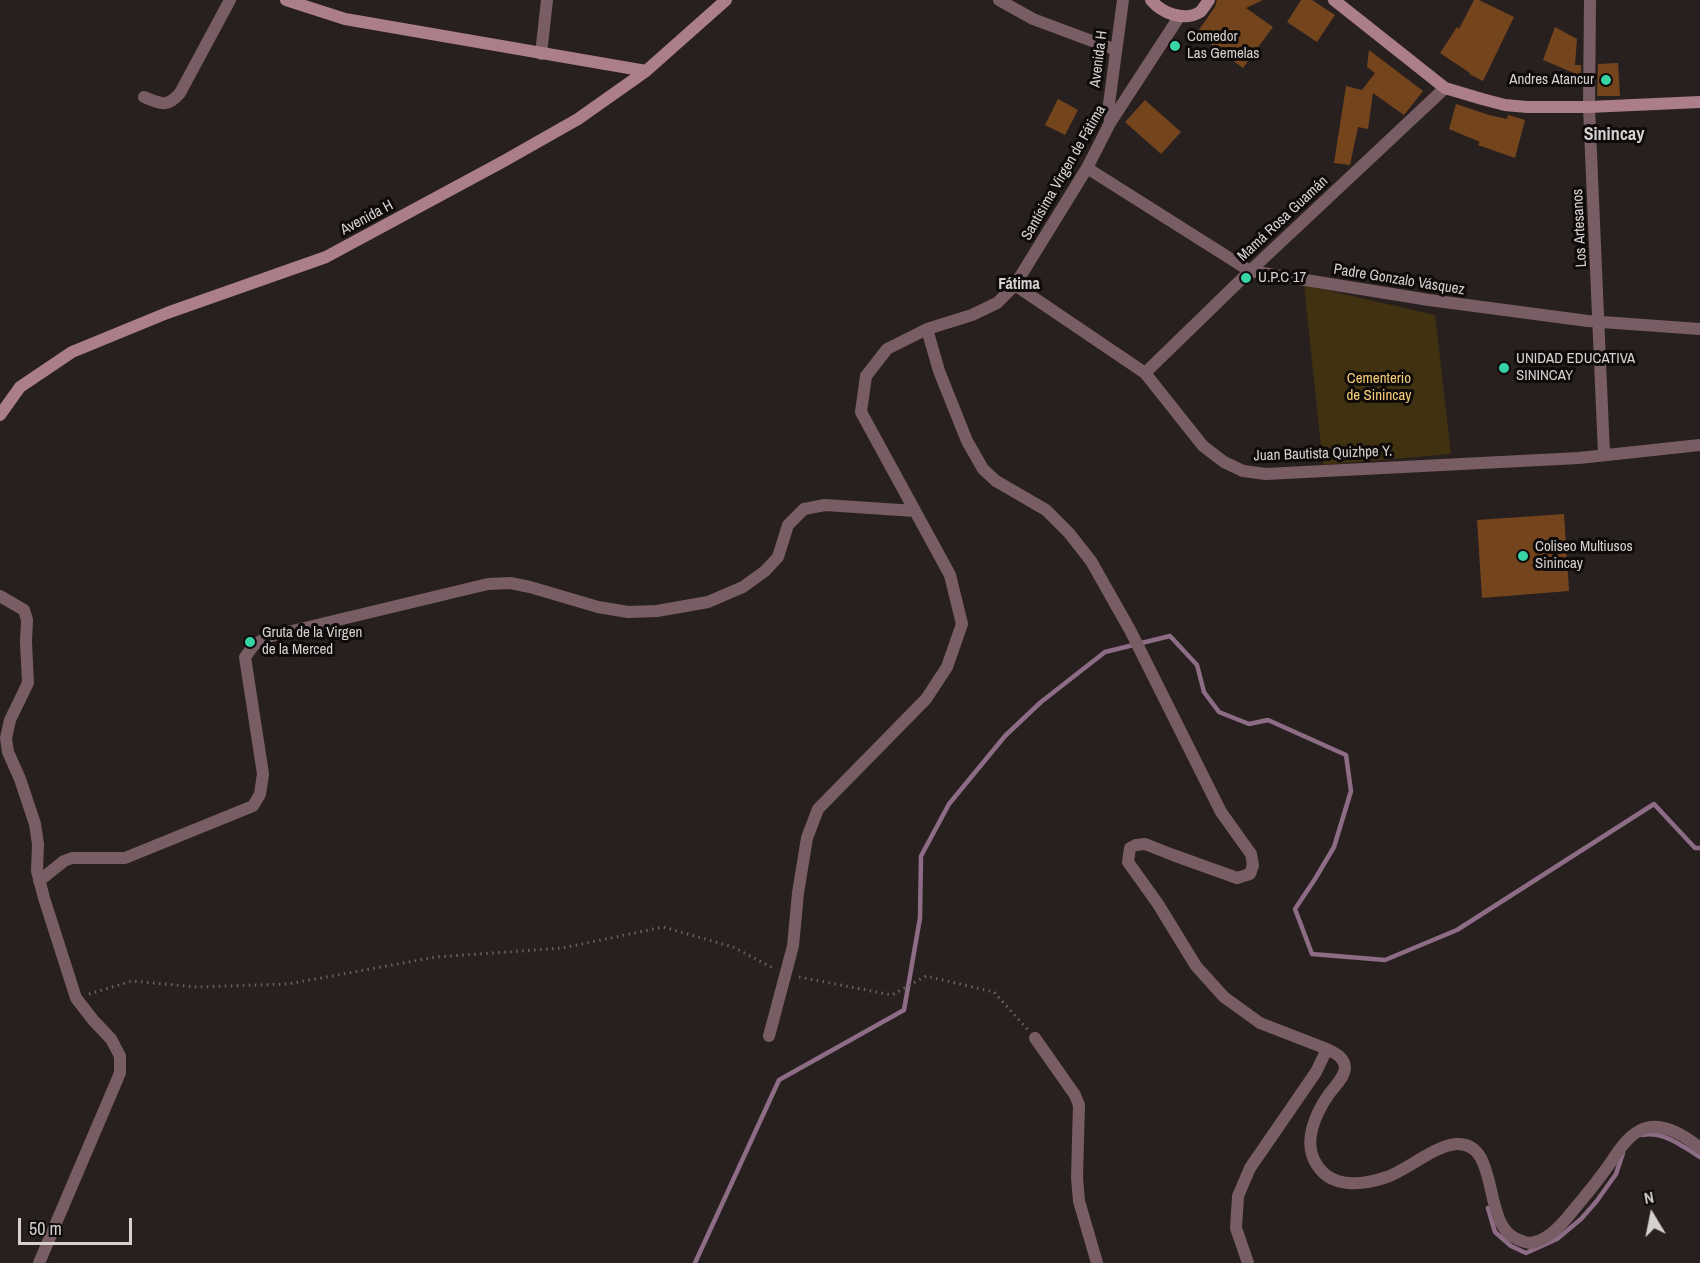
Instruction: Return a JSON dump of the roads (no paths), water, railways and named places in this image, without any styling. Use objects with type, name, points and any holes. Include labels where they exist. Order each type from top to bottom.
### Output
[{"type":"street","points":[[144,97],[166,104],[174,101],[230,0]]},
{"type":"street","points":[[286,0],[345,19],[646,71]]},
{"type":"street","points":[[541,54],[547,0]]},
{"type":"street","name":"Avenida H","points":[[0,416],[20,387],[72,352],[167,313],[326,257],[578,119],[646,71],[726,0]]},
{"type":"street","points":[[999,0],[1033,19],[1116,50]]},
{"type":"street","name":"Avenida H","points":[[1110,123],[1109,104],[1123,0]]},
{"type":"street","points":[[1151,0],[1157,8],[1179,17],[1201,11],[1209,0]]},
{"type":"street","points":[[1334,0],[1445,88],[1505,105],[1589,107],[1700,102]]},
{"type":"street","name":"Los Artesanos","points":[[1590,0],[1589,107],[1604,454]]},
{"type":"street","name":"Santísima Virgen de Fátima","points":[[769,1036],[787,975],[807,838],[818,809],[926,699],[947,667],[962,624],[950,574],[861,412],[866,376],[887,349],[927,328],[972,315],[997,303],[1015,285],[1087,168],[1110,123],[1179,17]]},
{"type":"street","name":"Mamá Rosa Guamán","points":[[1144,373],[1445,88]]},
{"type":"street","name":"Padre Gonzalo Vásquez","points":[[1087,168],[1250,271],[1430,300],[1600,321],[1700,329]]},
{"type":"street","name":"Juan Bautista Quizhpe Y.","points":[[1015,285],[1144,373],[1203,446],[1224,462],[1243,471],[1266,474],[1579,458],[1700,445]]},
{"type":"street","points":[[927,328],[939,371],[967,441],[983,469],[996,481],[1046,510],[1069,533],[1091,561],[1130,630],[1221,812],[1251,854],[1253,865],[1250,874],[1237,878],[1145,844],[1136,844],[1130,848],[1128,862],[1158,904],[1196,966],[1224,997],[1260,1023],[1340,1056],[1345,1066],[1344,1075],[1318,1111],[1310,1146],[1316,1164],[1324,1175],[1336,1182],[1347,1184],[1388,1177],[1425,1156],[1455,1144],[1465,1145],[1477,1152],[1484,1164],[1494,1205],[1503,1229],[1512,1237],[1527,1243],[1544,1240],[1554,1232],[1638,1131],[1649,1127],[1676,1131],[1700,1148]]},
{"type":"street","points":[[39,881],[64,861],[72,858],[125,858],[253,806],[260,794],[263,774],[245,657],[255,645],[267,637],[488,584],[510,583],[530,587],[598,607],[628,612],[657,611],[708,602],[743,587],[765,571],[778,557],[788,525],[804,508],[825,505],[915,512]]},
{"type":"street","points":[[0,596],[24,610],[27,620],[28,683],[10,720],[6,738],[8,752],[20,779],[34,824],[39,881],[76,998],[111,1040],[120,1056],[120,1072],[39,1263]]},
{"type":"street","points":[[1035,1038],[1075,1095],[1079,1105],[1077,1178],[1079,1201],[1097,1263]]},
{"type":"street","points":[[1248,1263],[1236,1228],[1238,1196],[1250,1167],[1316,1072],[1327,1049]]},
{"type":"waterway","points":[[695,1263],[779,1080],[904,1010],[920,918],[921,856],[949,804],[1005,736],[1041,702],[1105,652],[1170,636],[1197,665],[1204,692],[1219,712],[1249,724],[1268,720],[1346,755],[1351,791],[1334,847],[1295,909],[1312,954],[1385,960],[1457,930],[1654,804],[1695,848],[1700,848]]},
{"type":"waterway","points":[[1642,1135],[1665,1137],[1700,1157]]},
{"type":"waterway","points":[[1488,1208],[1495,1232],[1511,1246],[1526,1253],[1557,1239],[1581,1219],[1616,1174],[1623,1153]]},
{"type":"place","name":"Comedor Las Gemelas","points":[[1175,46]]},
{"type":"place","name":"Andres Atancur","points":[[1606,80]]},
{"type":"place","name":"U.P.C 17","points":[[1246,278]]},
{"type":"place","name":"UNIDAD EDUCATIVA SININCAY","points":[[1504,368]]},
{"type":"place","name":"Coliseo Multiusos Sinincay","points":[[1523,556]]},
{"type":"place","name":"Gruta de la Virgen de la Merced","points":[[250,642]]},
{"type":"district","name":"Sinincay","points":[[1614,135]]},
{"type":"district","name":"Fátima","points":[[1019,285]]},
{"type":"park label","name":"Cementerio de Sinincay","points":[[1379,388]]}]
